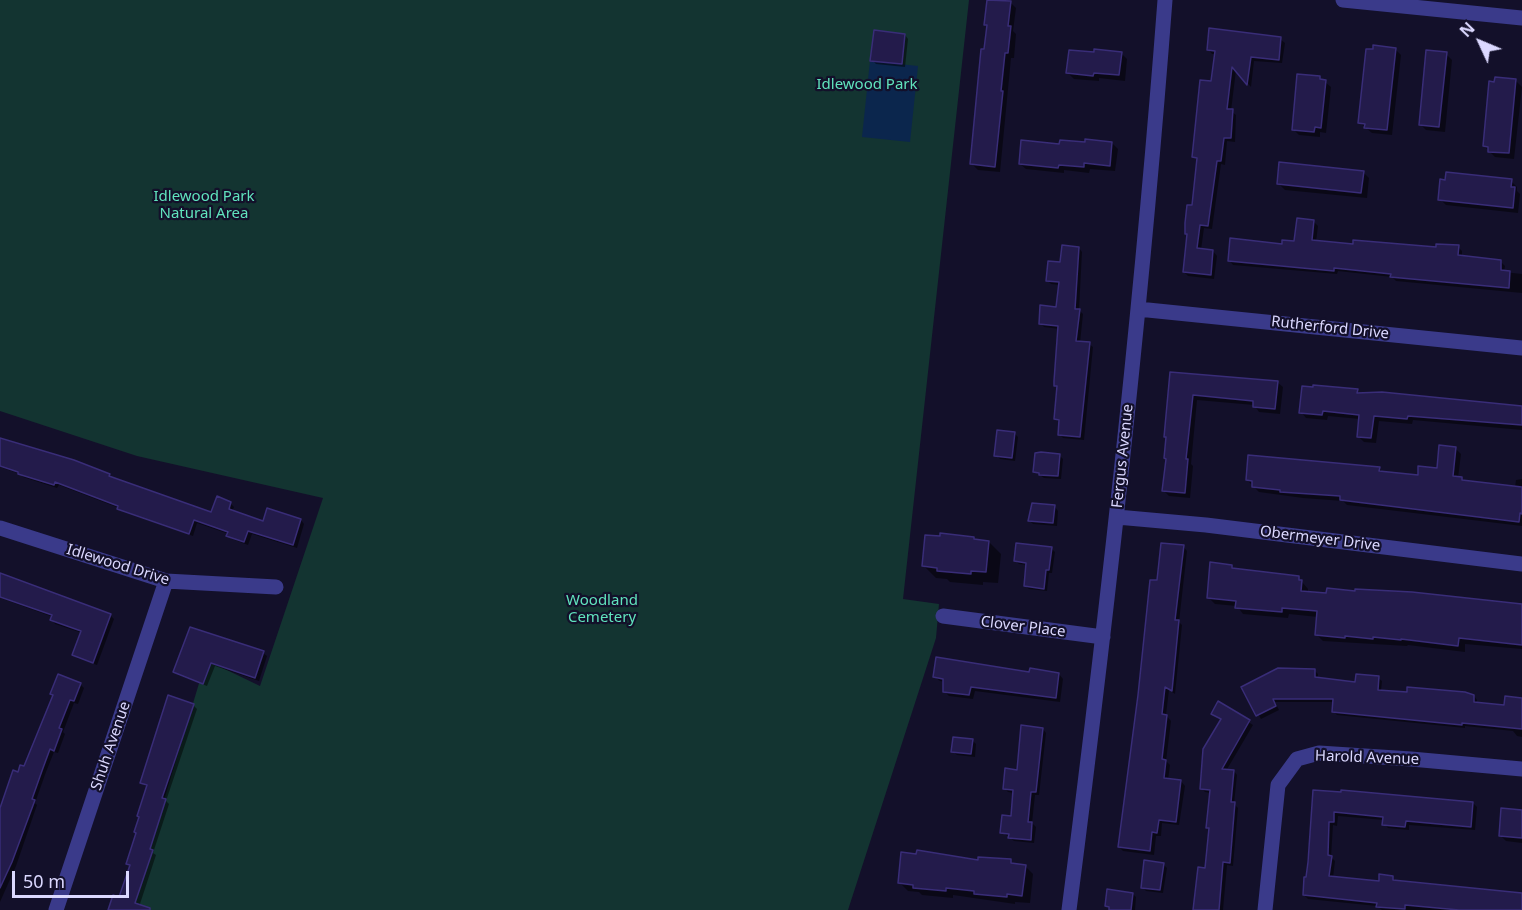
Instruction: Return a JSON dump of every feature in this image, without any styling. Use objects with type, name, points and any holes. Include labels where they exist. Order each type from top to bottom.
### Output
[{"type":"street","name":"Fergus Avenue","points":[[1069,910],[1117,517],[1165,0]]},
{"type":"street","points":[[1343,0],[1522,18]]},
{"type":"street","name":"Rutherford Drive","points":[[1138,309],[1522,348]]},
{"type":"street","name":"Obermeyer Drive","points":[[1117,517],[1206,525],[1522,564]]},
{"type":"street","name":"Idlewood Drive","points":[[0,528],[166,581],[276,587]]},
{"type":"street","name":"Shuh Avenue","points":[[56,910],[166,581]]},
{"type":"street","name":"Clover Place","points":[[943,616],[1103,637]]},
{"type":"street","name":"Harold Avenue","points":[[1265,910],[1278,785],[1297,759],[1319,753],[1522,770]]},
{"type":"green space","name":"Woodland Cemetery","points":[[0,0],[969,0],[903,599],[939,604],[936,638],[848,910],[131,910],[206,660],[260,686],[323,498],[137,456],[0,411]]},
{"type":"water","points":[[870,61],[918,66],[910,142],[862,137]]},
{"type":"building","points":[[987,0],[1011,1],[1008,26],[1011,26],[1008,53],[1005,53],[995,167],[970,164],[981,49],[984,49],[987,25],[984,25]]},
{"type":"building","points":[[1209,28],[1281,37],[1279,60],[1251,57],[1247,85],[1232,67],[1227,109],[1233,109],[1231,138],[1224,138],[1221,161],[1217,161],[1208,226],[1200,225],[1197,248],[1213,250],[1211,275],[1183,272],[1187,205],[1192,205],[1197,158],[1192,157],[1200,80],[1211,81],[1215,51],[1207,50]]},
{"type":"building","points":[[874,30],[905,34],[902,64],[870,61]]},
{"type":"building","points":[[1373,45],[1396,48],[1387,130],[1364,128],[1365,124],[1358,123],[1366,49],[1373,49]]},
{"type":"building","points":[[1094,49],[1122,52],[1119,75],[1094,73],[1093,76],[1066,73],[1069,50],[1094,52]]},
{"type":"building","points":[[1426,50],[1447,52],[1439,127],[1419,125]]},
{"type":"building","points":[[1297,74],[1320,76],[1320,79],[1326,80],[1321,128],[1315,127],[1314,132],[1292,130]]},
{"type":"building","points":[[1495,77],[1516,79],[1509,153],[1488,152],[1488,147],[1483,146],[1489,81],[1494,82]]},
{"type":"building","points":[[1085,139],[1112,142],[1110,166],[1084,163],[1084,167],[1059,165],[1058,168],[1019,164],[1021,140],[1059,144],[1060,140],[1085,142]]},
{"type":"building","points":[[1279,162],[1364,171],[1361,193],[1277,184]]},
{"type":"building","points":[[1446,172],[1512,179],[1511,187],[1515,187],[1513,208],[1438,200],[1440,179],[1445,180]]},
{"type":"building","points":[[1297,218],[1314,220],[1312,240],[1353,244],[1353,240],[1436,247],[1436,244],[1459,245],[1458,255],[1501,260],[1501,270],[1510,271],[1509,288],[1390,277],[1391,274],[1334,268],[1334,271],[1228,261],[1230,238],[1282,244],[1282,240],[1294,241]]},
{"type":"building","points":[[1062,245],[1079,247],[1075,309],[1080,309],[1076,341],[1090,342],[1080,437],[1058,435],[1059,420],[1054,419],[1057,386],[1054,386],[1054,381],[1058,326],[1039,324],[1040,305],[1056,307],[1059,282],[1046,281],[1048,261],[1060,262]]},
{"type":"building","points":[[1170,372],[1278,381],[1275,409],[1253,407],[1253,401],[1193,395],[1185,493],[1162,491],[1166,459],[1164,458],[1166,437],[1164,437]]},
{"type":"building","points":[[1313,385],[1358,389],[1357,393],[1382,392],[1522,406],[1522,425],[1408,416],[1407,419],[1374,416],[1371,438],[1357,437],[1359,415],[1323,411],[1322,415],[1299,413],[1302,386],[1313,387]]},
{"type":"building","points":[[997,430],[1015,432],[1012,458],[994,456]]},
{"type":"building","points":[[0,438],[74,460],[110,474],[109,476],[211,512],[217,496],[231,502],[229,509],[263,521],[267,508],[301,519],[293,545],[248,531],[244,542],[226,536],[228,532],[194,520],[189,534],[117,509],[118,506],[55,482],[54,485],[18,474],[18,472],[0,466]]},
{"type":"building","points":[[1439,445],[1456,447],[1453,476],[1462,477],[1462,480],[1522,487],[1522,514],[1520,513],[1519,522],[1340,500],[1340,496],[1280,492],[1280,490],[1252,487],[1252,481],[1246,480],[1248,455],[1380,467],[1379,471],[1418,475],[1418,466],[1437,468]]},
{"type":"building","points":[[1035,453],[1060,454],[1058,476],[1039,475],[1033,472]]},
{"type":"building","points":[[1032,503],[1055,505],[1053,523],[1028,521]]},
{"type":"building","points":[[940,533],[989,541],[986,572],[971,571],[971,574],[937,571],[937,568],[922,566],[925,535],[940,536]]},
{"type":"building","points":[[1016,543],[1052,547],[1044,589],[1024,586],[1026,563],[1014,561]]},
{"type":"building","points":[[1161,543],[1184,545],[1175,620],[1179,620],[1172,691],[1165,687],[1162,714],[1167,715],[1162,759],[1166,760],[1164,778],[1181,780],[1176,822],[1159,820],[1157,833],[1152,832],[1150,851],[1118,847],[1150,580],[1157,580]]},
{"type":"building","points":[[1210,562],[1232,565],[1232,568],[1299,576],[1299,580],[1302,580],[1301,591],[1326,593],[1327,588],[1412,592],[1522,604],[1522,645],[1459,638],[1458,646],[1401,639],[1315,635],[1317,611],[1282,608],[1282,612],[1235,608],[1236,601],[1207,598]]},
{"type":"building","points":[[0,573],[111,614],[93,663],[72,655],[81,631],[50,620],[52,615],[0,597]]},
{"type":"building","points":[[190,627],[264,651],[255,678],[211,663],[203,684],[173,672]]},
{"type":"building","points":[[936,657],[1029,672],[1030,668],[1059,673],[1056,698],[971,687],[969,695],[943,692],[943,679],[933,677]]},
{"type":"building","points":[[1278,668],[1315,669],[1315,677],[1355,682],[1356,674],[1379,676],[1378,690],[1407,692],[1407,687],[1465,692],[1474,695],[1474,702],[1504,705],[1505,696],[1522,698],[1522,729],[1332,712],[1333,699],[1273,699],[1276,706],[1256,716],[1241,687]]},
{"type":"building","points":[[58,674],[81,683],[74,701],[70,700],[59,728],[62,729],[54,751],[50,749],[32,799],[35,800],[0,888],[0,808],[13,770],[18,772],[20,765],[24,766],[53,695],[50,694]]},
{"type":"building","points":[[168,695],[194,704],[162,798],[166,799],[150,849],[153,850],[135,903],[150,908],[150,910],[108,910],[113,895],[119,897],[130,865],[126,864],[147,785],[140,783]]},
{"type":"building","points":[[1218,701],[1250,720],[1222,769],[1234,770],[1231,802],[1235,802],[1230,863],[1223,862],[1219,910],[1193,910],[1198,867],[1205,868],[1209,828],[1206,828],[1210,790],[1200,789],[1203,749],[1221,719],[1211,714]]},
{"type":"building","points":[[1021,725],[1043,728],[1036,792],[1031,792],[1028,822],[1032,822],[1031,840],[1008,838],[1009,834],[1000,833],[1002,815],[1011,816],[1013,790],[1003,789],[1005,768],[1017,770]]},
{"type":"building","points":[[953,737],[973,739],[971,754],[951,752]]},
{"type":"building","points":[[1313,790],[1341,792],[1341,790],[1473,802],[1471,827],[1406,821],[1405,827],[1382,825],[1383,817],[1334,812],[1334,822],[1329,822],[1328,855],[1332,856],[1329,876],[1379,881],[1379,874],[1393,876],[1393,880],[1522,893],[1522,910],[1459,910],[1405,905],[1405,909],[1376,907],[1377,903],[1303,895],[1308,862]]},
{"type":"building","points":[[1501,808],[1522,810],[1522,838],[1499,836]]},
{"type":"building","points":[[917,850],[978,860],[978,857],[1011,859],[1011,863],[1026,865],[1022,896],[974,894],[974,891],[946,888],[946,891],[913,888],[913,885],[898,883],[901,852],[916,854]]},
{"type":"building","points":[[1144,860],[1164,863],[1160,890],[1141,888]]},
{"type":"building","points":[[1107,889],[1133,893],[1131,910],[1109,910],[1109,907],[1105,906]]},
{"type":"park label","name":"Idlewood Park","points":[[867,85]]},
{"type":"park label","name":"Idlewood Park Natural Area","points":[[204,206]]}]
